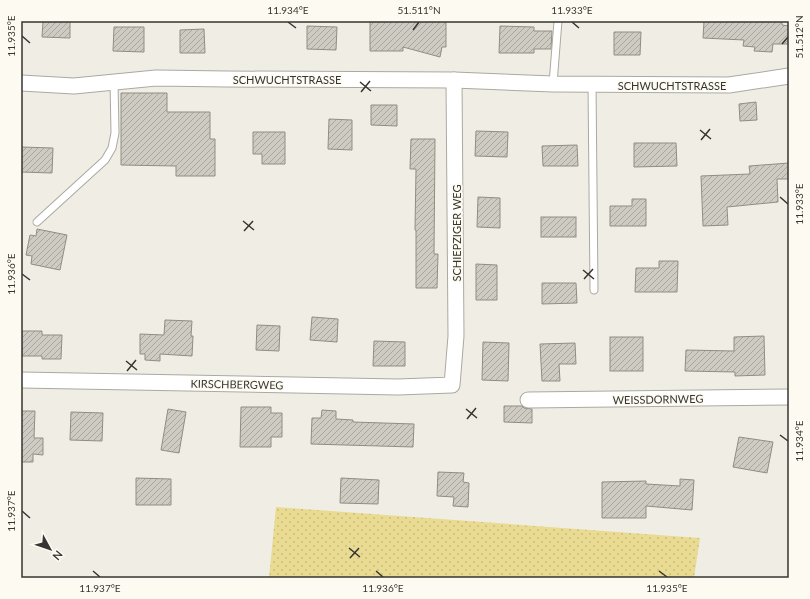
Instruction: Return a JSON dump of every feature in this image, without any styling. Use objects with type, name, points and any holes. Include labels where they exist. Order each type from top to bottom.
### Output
[{"type":"street","name":"SCHWUCHTSTRASSE","points":[[21,83],[74,86],[156,78],[454,80],[553,84],[729,85],[789,76]]},
{"type":"street","name":"SCHIEPZIGER WEG","points":[[452,385],[456,336],[454,80]]},
{"type":"street","name":"KIRSCHBERGWEG","points":[[21,380],[398,387],[452,385]]},
{"type":"street","name":"WEISSDORNWEG","points":[[528,400],[789,397]]},
{"type":"lane","points":[[553,84],[558,21]]},
{"type":"lane","points":[[37,222],[105,160],[112,148],[115,133],[114,82]]},
{"type":"lane","points":[[592,84],[594,290]]},
{"type":"shaded area","points":[[276,507],[700,538],[694,578],[269,578]]},
{"type":"building","points":[[43,21],[70,21],[70,38],[42,37]]},
{"type":"building","points":[[370,21],[446,21],[446,47],[442,47],[440,57],[403,47],[403,51],[370,51]]},
{"type":"building","points":[[704,21],[782,21],[782,25],[789,26],[788,44],[773,44],[772,52],[754,51],[755,47],[743,46],[744,40],[703,38]]},
{"type":"building","points":[[307,26],[337,27],[336,50],[307,49]]},
{"type":"building","points":[[500,26],[534,27],[534,31],[552,31],[551,49],[534,49],[534,53],[499,53]]},
{"type":"building","points":[[114,27],[144,27],[144,52],[113,51]]},
{"type":"building","points":[[204,29],[205,53],[180,53],[180,30]]},
{"type":"building","points":[[614,32],[641,32],[640,55],[614,55]]},
{"type":"building","points":[[121,93],[167,93],[167,112],[210,112],[210,139],[215,139],[215,176],[176,176],[176,166],[121,165]]},
{"type":"building","points":[[756,102],[757,120],[740,121],[739,104]]},
{"type":"building","points":[[371,105],[397,105],[397,126],[371,125]]},
{"type":"building","points":[[329,119],[352,120],[352,150],[328,149]]},
{"type":"building","points":[[476,131],[508,132],[507,157],[475,156]]},
{"type":"building","points":[[253,132],[285,132],[285,164],[262,164],[262,154],[253,154]]},
{"type":"building","points":[[411,139],[435,139],[434,254],[438,254],[437,288],[416,288],[416,169],[410,169]]},
{"type":"building","points":[[634,143],[676,143],[677,166],[634,167]]},
{"type":"building","points":[[577,145],[578,166],[543,166],[542,146]]},
{"type":"building","points":[[21,147],[53,148],[52,173],[21,172]]},
{"type":"building","points":[[789,163],[789,179],[777,179],[778,202],[727,207],[728,225],[703,226],[701,176],[750,174],[749,166]]},
{"type":"building","points":[[478,197],[500,198],[500,228],[477,227]]},
{"type":"building","points":[[632,199],[646,199],[646,226],[610,226],[610,206],[632,206]]},
{"type":"building","points":[[541,217],[576,217],[576,237],[541,237]]},
{"type":"building","points":[[37,229],[67,235],[60,270],[31,264],[32,256],[26,255],[30,235],[36,236]]},
{"type":"building","points":[[659,261],[678,261],[677,292],[635,292],[636,268],[659,268]]},
{"type":"building","points":[[476,264],[497,265],[497,300],[476,300]]},
{"type":"building","points":[[542,283],[576,283],[577,303],[542,304]]},
{"type":"building","points":[[312,317],[338,319],[337,342],[310,340]]},
{"type":"building","points":[[165,320],[192,321],[192,356],[160,354],[160,361],[145,360],[145,354],[140,354],[140,334],[164,335]]},
{"type":"building","points":[[257,325],[280,326],[279,351],[256,350]]},
{"type":"building","points":[[22,331],[42,331],[42,335],[62,335],[61,359],[42,359],[42,356],[22,356]]},
{"type":"building","points":[[764,336],[765,375],[735,376],[735,372],[685,371],[686,350],[734,351],[734,337]]},
{"type":"building","points":[[610,337],[643,337],[643,371],[610,371]]},
{"type":"building","points":[[374,341],[405,342],[405,366],[373,366]]},
{"type":"building","points":[[483,342],[509,343],[508,381],[482,380]]},
{"type":"building","points":[[575,343],[576,364],[559,364],[560,381],[542,381],[540,344]]},
{"type":"building","points":[[504,406],[522,406],[524,408],[532,409],[532,423],[504,422]]},
{"type":"building","points":[[241,407],[271,407],[271,413],[282,413],[282,437],[271,437],[271,447],[240,447]]},
{"type":"building","points":[[168,409],[186,412],[179,453],[161,450]]},
{"type":"building","points":[[322,410],[336,411],[336,419],[353,420],[353,422],[414,424],[413,447],[311,444],[312,418],[321,418]]},
{"type":"building","points":[[21,411],[35,411],[34,438],[43,438],[43,455],[33,454],[33,462],[21,462]]},
{"type":"building","points":[[71,412],[103,413],[102,441],[70,440]]},
{"type":"building","points":[[739,437],[773,442],[767,473],[733,467]]},
{"type":"building","points":[[438,472],[464,473],[463,482],[469,483],[468,507],[453,506],[454,497],[437,496]]},
{"type":"building","points":[[136,478],[171,479],[171,505],[136,505]]},
{"type":"building","points":[[341,478],[379,480],[378,504],[340,503]]},
{"type":"building","points":[[680,479],[694,480],[692,510],[646,506],[646,518],[602,518],[602,482],[646,481],[646,484],[680,486]]}]
